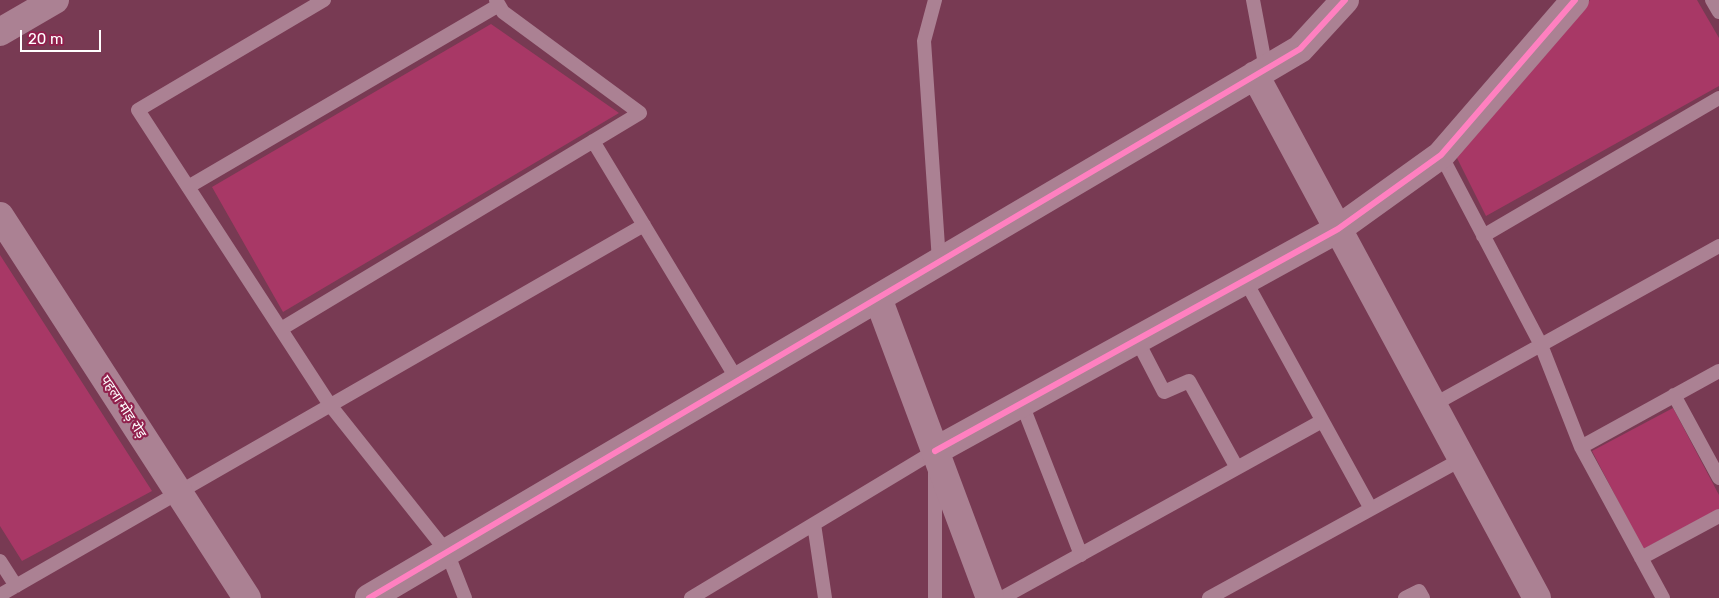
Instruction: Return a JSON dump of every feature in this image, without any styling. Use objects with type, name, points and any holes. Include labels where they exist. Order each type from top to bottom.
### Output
[{"type":"street","points":[[0,32],[55,0]]},
{"type":"street","points":[[370,598],[1300,49],[1345,0]]},
{"type":"street","points":[[935,451],[1338,229],[1441,155],[1576,0]]},
{"type":"street","points":[[1260,72],[1338,229],[1537,598]]},
{"type":"street","name":"पहला मोड़ रोड़","points":[[0,216],[247,598]]},
{"type":"street","points":[[878,298],[990,598]]},
{"type":"lane","points":[[324,0],[138,110],[330,405],[447,552],[465,598]]},
{"type":"lane","points":[[935,0],[924,41],[939,261]]},
{"type":"lane","points":[[1252,0],[1260,72]]},
{"type":"lane","points":[[188,187],[498,3],[503,12],[640,113],[281,330]]},
{"type":"lane","points":[[1483,236],[1719,98]]},
{"type":"lane","points":[[593,141],[738,380]]},
{"type":"lane","points":[[1441,155],[1541,345],[1582,447],[1663,598]]},
{"type":"lane","points":[[0,595],[644,225]]},
{"type":"lane","points":[[1433,405],[1719,246]]},
{"type":"lane","points":[[1245,280],[1371,509]]},
{"type":"lane","points":[[1136,340],[1164,392],[1189,381],[1237,468]]},
{"type":"lane","points":[[1582,447],[1719,370]]},
{"type":"lane","points":[[1674,395],[1719,478]]},
{"type":"lane","points":[[1022,404],[1081,554]]},
{"type":"lane","points":[[1002,598],[1322,421]]},
{"type":"lane","points":[[691,598],[935,451]]},
{"type":"lane","points":[[935,451],[936,598]]},
{"type":"lane","points":[[1209,598],[1462,459]]},
{"type":"lane","points":[[1642,558],[1719,516]]},
{"type":"lane","points":[[814,524],[825,598]]},
{"type":"lane","points":[[0,561],[16,586]]},
{"type":"lane","points":[[1405,598],[1419,591],[1423,598]]},
{"type":"shaded area","points":[[1590,0],[1697,0],[1719,38],[1719,86],[1486,216],[1456,156]]},
{"type":"shaded area","points":[[491,24],[619,113],[283,312],[212,187]]},
{"type":"shaded area","points":[[0,255],[152,491],[22,561],[0,526]]},
{"type":"shaded area","points":[[1673,408],[1719,495],[1719,509],[1643,549],[1592,451]]},
{"type":"cycle path","points":[[369,598],[1300,49],[1345,0]]},
{"type":"cycle path","points":[[935,451],[1338,229],[1441,155],[1575,0]]}]
